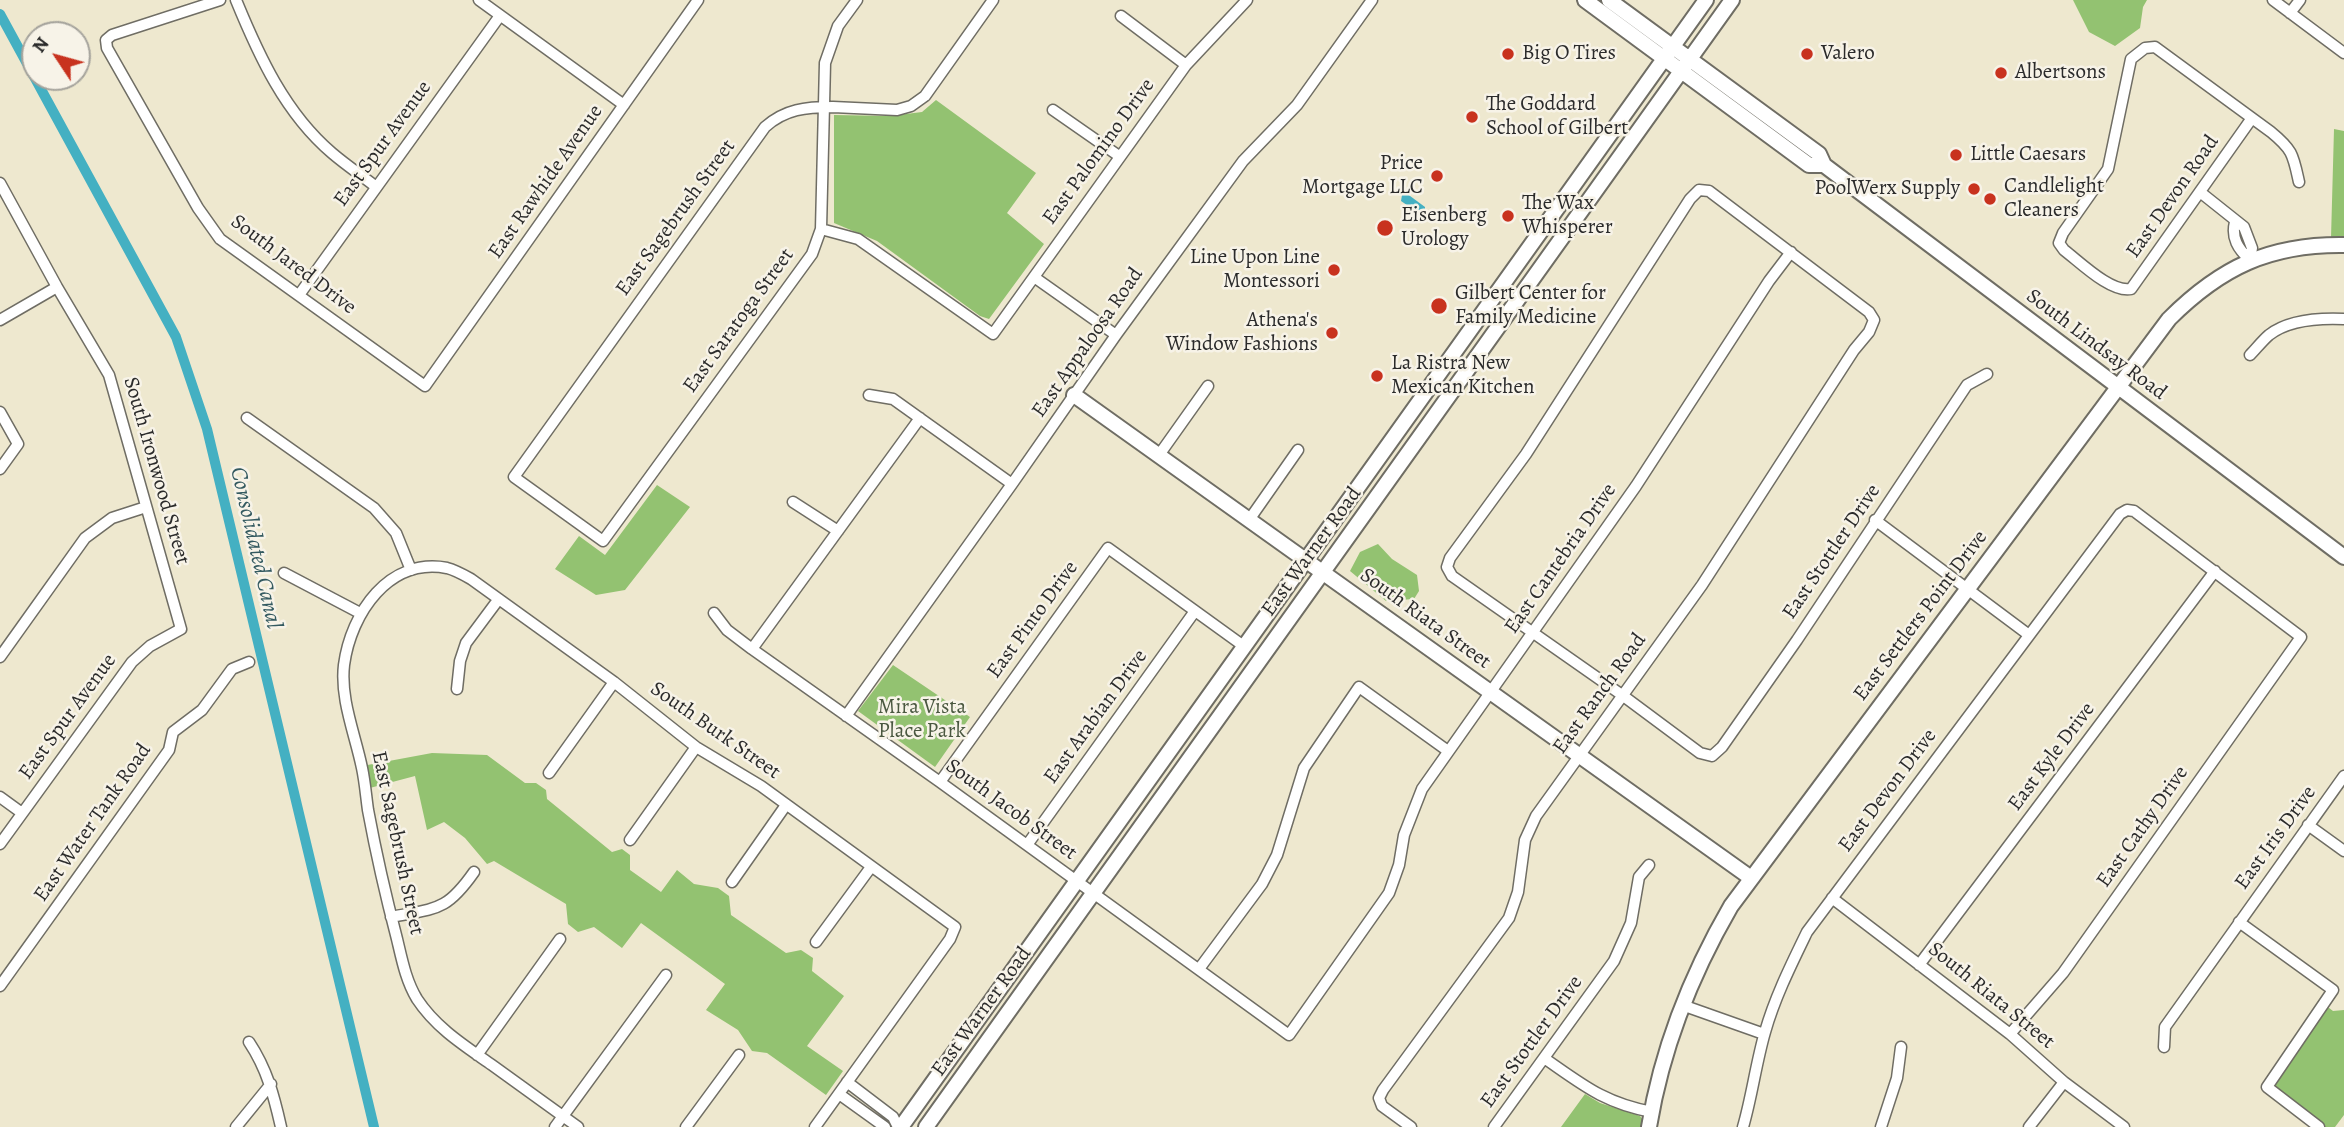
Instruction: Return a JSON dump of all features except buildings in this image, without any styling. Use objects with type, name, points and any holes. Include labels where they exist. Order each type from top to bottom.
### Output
[{"type":"main road","name":"South Lindsay Road","points":[[1585,0],[1669,51]]},
{"type":"main road","name":"South Lindsay Road","points":[[1609,0],[1686,64],[1819,154],[1824,166],[2344,556]]},
{"type":"main road","name":"East Warner Road","points":[[900,1127],[1706,0]]},
{"type":"main road","name":"East Warner Road","points":[[926,1127],[1732,0]]},
{"type":"main road","name":"East Settlers Point Drive","points":[[1651,1120],[1659,1080],[1682,1005],[1719,927],[1751,878],[2169,319],[2210,282],[2250,260],[2292,247],[2344,245]]},
{"type":"main road","points":[[1513,272],[1529,284]]},
{"type":"main road","name":"South Riata Street","points":[[1074,395],[1751,878]]},
{"type":"street","name":"South Jared Drive","points":[[220,0],[120,32],[106,40],[110,53],[198,208],[220,239],[425,386]]},
{"type":"street","points":[[236,0],[260,58],[296,114],[330,152],[375,186]]},
{"type":"street","points":[[479,0],[624,105]]},
{"type":"street","name":"East Rawhide Avenue","points":[[425,386],[698,0]]},
{"type":"street","points":[[857,0],[838,26],[825,63],[824,107],[897,110],[911,106],[925,96],[993,0]]},
{"type":"street","name":"East Palomino Drive","points":[[821,229],[858,239],[993,334],[1186,65],[1247,0]]},
{"type":"street","name":"East Appaloosa Road","points":[[846,716],[1116,335],[1243,162],[1297,105],[1372,0]]},
{"type":"street","points":[[2273,0],[2344,52]]},
{"type":"street","points":[[2290,13],[2300,0]]},
{"type":"street","points":[[1121,16],[1186,65]]},
{"type":"street","name":"East Spur Avenue","points":[[299,295],[499,17]]},
{"type":"street","name":"East Devon Road","points":[[2155,47],[2252,118],[2200,192],[2131,289],[2122,291],[2112,287],[2064,250],[2059,243],[2063,233],[2108,169],[2127,69],[2130,60],[2146,48],[2155,47]]},
{"type":"street","name":"East Saratoga Street","points":[[603,541],[812,254],[821,229],[824,107]]},
{"type":"street","name":"East Sagebrush Street","points":[[603,541],[514,477],[765,127],[777,116],[799,108],[824,107]]},
{"type":"street","points":[[1054,110],[1119,156]]},
{"type":"street","points":[[2252,118],[2287,145],[2292,153],[2299,182]]},
{"type":"street","name":"South Ironwood Street","points":[[2,190],[109,374],[181,629]]},
{"type":"street","points":[[1622,695],[1452,576],[1447,567],[1450,558],[1525,454],[1690,199],[1699,190],[1709,191],[1790,252]]},
{"type":"street","points":[[2200,192],[2244,227],[2252,248],[2250,260]]},
{"type":"street","name":"East Ranch Road","points":[[1411,1127],[1382,1106],[1379,1098],[1509,918],[1518,892],[1525,840],[1536,816],[1702,585],[1854,350],[1869,332],[1874,320],[1869,312],[1790,252]]},
{"type":"street","name":"East Cantebria Drive","points":[[1289,1035],[1389,893],[1399,865],[1404,835],[1422,789],[1636,486],[1790,252]]},
{"type":"street","points":[[1034,277],[1116,335]]},
{"type":"street","points":[[0,320],[57,287]]},
{"type":"street","points":[[2250,355],[2270,334],[2298,323],[2328,318],[2344,319]]},
{"type":"street","name":"East Stottler Drive","points":[[1622,695],[1700,753],[1712,756],[1722,747],[1797,640],[1968,385],[1987,374]]},
{"type":"street","points":[[1159,455],[1208,386]]},
{"type":"street","points":[[869,395],[893,398],[1012,484]]},
{"type":"street","points":[[0,412],[18,444],[0,469]]},
{"type":"street","points":[[247,418],[374,508],[396,533],[411,570]]},
{"type":"street","points":[[752,649],[920,418]]},
{"type":"street","points":[[1249,520],[1298,450]]},
{"type":"street","points":[[793,502],[838,531]]},
{"type":"street","points":[[0,657],[85,538],[112,518],[146,507]]},
{"type":"street","name":"East Devon Drive","points":[[1743,1127],[1764,1034],[1783,983],[1807,932],[2120,514],[2127,510],[2134,511],[2215,571]]},
{"type":"street","points":[[1875,520],[2029,635]]},
{"type":"street","name":"East Pinto Drive","points":[[940,782],[1108,548],[1195,611]]},
{"type":"street","name":"South Burk Street","points":[[360,613],[373,594],[387,581],[411,570],[430,566],[450,569],[471,579],[614,682],[696,747],[761,786],[955,926],[950,939],[847,1082]]},
{"type":"street","name":"East Cathy Drive","points":[[2010,1034],[2063,973],[2301,637],[2215,571]]},
{"type":"street","name":"East Kyle Drive","points":[[1919,965],[2215,571]]},
{"type":"street","points":[[284,573],[360,613]]},
{"type":"street","points":[[457,689],[460,661],[466,643],[498,600]]},
{"type":"street","points":[[1195,611],[1245,647]]},
{"type":"street","name":"East Arabian Drive","points":[[1027,845],[1195,611]]},
{"type":"street","name":"East Sagebrush Street","points":[[360,613],[348,646],[343,690],[363,774],[367,807],[391,917],[407,978],[417,999],[444,1031],[578,1127]]},
{"type":"street","name":"South Jacob Street","points":[[714,613],[727,630],[752,649],[1289,1035]]},
{"type":"street","name":"East Spur Avenue","points":[[0,844],[132,662],[150,646],[181,629]]},
{"type":"street","name":"East Water Tank Road","points":[[0,986],[169,750],[173,732],[202,710],[232,669],[249,662]]},
{"type":"street","points":[[549,773],[614,682]]},
{"type":"street","points":[[1199,969],[1262,884],[1281,845],[1304,768],[1359,687],[1448,751]]},
{"type":"street","points":[[630,840],[696,747]]},
{"type":"street","name":"East Iris Drive","points":[[2164,1046],[2165,1027],[2344,776]]},
{"type":"street","points":[[0,797],[22,813]]},
{"type":"street","points":[[732,882],[786,805]]},
{"type":"street","points":[[2308,825],[2344,851]]},
{"type":"street","name":"East Stottler Drive","points":[[1494,1127],[1614,961],[1631,923],[1639,877],[1649,865]]},
{"type":"street","points":[[816,942],[871,867]]},
{"type":"street","points":[[391,917],[442,907],[461,891],[474,872]]},
{"type":"street","name":"South Riata Street","points":[[1832,898],[2010,1034],[2064,1082],[2124,1127]]},
{"type":"street","points":[[2239,922],[2333,989],[2267,1087],[2304,1123],[2319,1127]]},
{"type":"street","points":[[477,1055],[560,939]]},
{"type":"street","points":[[555,1127],[666,975]]},
{"type":"street","points":[[1682,1005],[1764,1034]]},
{"type":"street","points":[[249,1042],[262,1061],[271,1084],[281,1127]]},
{"type":"street","points":[[1881,1127],[1897,1078],[1901,1047]]},
{"type":"street","points":[[686,1127],[739,1055]]},
{"type":"street","points":[[1544,1058],[1604,1098],[1651,1120]]},
{"type":"street","points":[[815,1127],[847,1082],[893,1117],[900,1127]]},
{"type":"street","points":[[2029,1127],[2064,1082]]},
{"type":"street","points":[[236,1127],[271,1084]]},
{"type":"street","points":[[839,1094],[885,1127]]},
{"type":"green space","points":[[2073,0],[2147,0],[2143,7],[2140,28],[2115,46],[2089,32]]},
{"type":"green space","points":[[936,100],[1036,173],[1007,213],[1044,244],[989,319],[980,316],[877,241],[834,223],[834,115],[890,116],[922,112]]},
{"type":"green space","points":[[2334,129],[2344,131],[2344,239],[2331,238]]},
{"type":"green space","points":[[657,485],[690,507],[625,590],[596,595],[555,569],[579,536],[605,555]]},
{"type":"green space","points":[[1378,544],[1392,559],[1417,575],[1419,591],[1414,599],[1386,601],[1350,571],[1360,552]]},
{"type":"green space","name":"Mira Vista Place Park","points":[[893,665],[970,717],[935,767],[858,711]]},
{"type":"green space","points":[[432,753],[487,755],[525,783],[536,783],[546,790],[547,799],[612,852],[622,849],[630,855],[630,870],[661,892],[677,870],[694,884],[718,888],[729,896],[731,915],[786,953],[801,950],[813,958],[812,971],[844,996],[807,1046],[843,1071],[826,1095],[767,1053],[752,1051],[738,1030],[706,1010],[725,984],[641,923],[622,948],[594,927],[578,932],[568,924],[566,904],[494,861],[487,864],[465,838],[444,822],[427,830],[415,776],[366,789],[362,766]]},
{"type":"green space","points":[[2324,1004],[2333,1011],[2344,1010],[2344,1115],[2335,1127],[2319,1127],[2267,1087]]},
{"type":"green space","points":[[1585,1094],[1600,1103],[1640,1116],[1644,1127],[1561,1127]]},
{"type":"water","points":[[1406,193],[1425,207],[1425,212],[1420,214],[1401,201],[1402,195]]},
{"type":"waterway","name":"Consolidated Canal","points":[[0,14],[176,337],[207,429],[374,1127]]},
{"type":"place","name":"Big O Tires","points":[[1508,54]]},
{"type":"place","name":"Valero","points":[[1807,54]]},
{"type":"place","name":"Albertsons","points":[[2001,73]]},
{"type":"place","name":"The Goddard School of Gilbert","points":[[1472,117]]},
{"type":"place","name":"Little Caesars","points":[[1956,155]]},
{"type":"place","name":"Price Mortgage LLC","points":[[1437,176]]},
{"type":"place","name":"PoolWerx Supply","points":[[1974,189]]},
{"type":"place","name":"Candlelight Cleaners","points":[[1990,199]]},
{"type":"place","name":"The Wax Whisperer","points":[[1508,216]]},
{"type":"place","name":"Eisenberg Urology","points":[[1385,228]]},
{"type":"place","name":"Line Upon Line Montessori","points":[[1334,270]]},
{"type":"place","name":"Gilbert Center for Family Medicine","points":[[1439,306]]},
{"type":"place","name":"Athena's Window Fashions","points":[[1332,333]]},
{"type":"place","name":"La Ristra New Mexican Kitchen","points":[[1377,376]]}]
